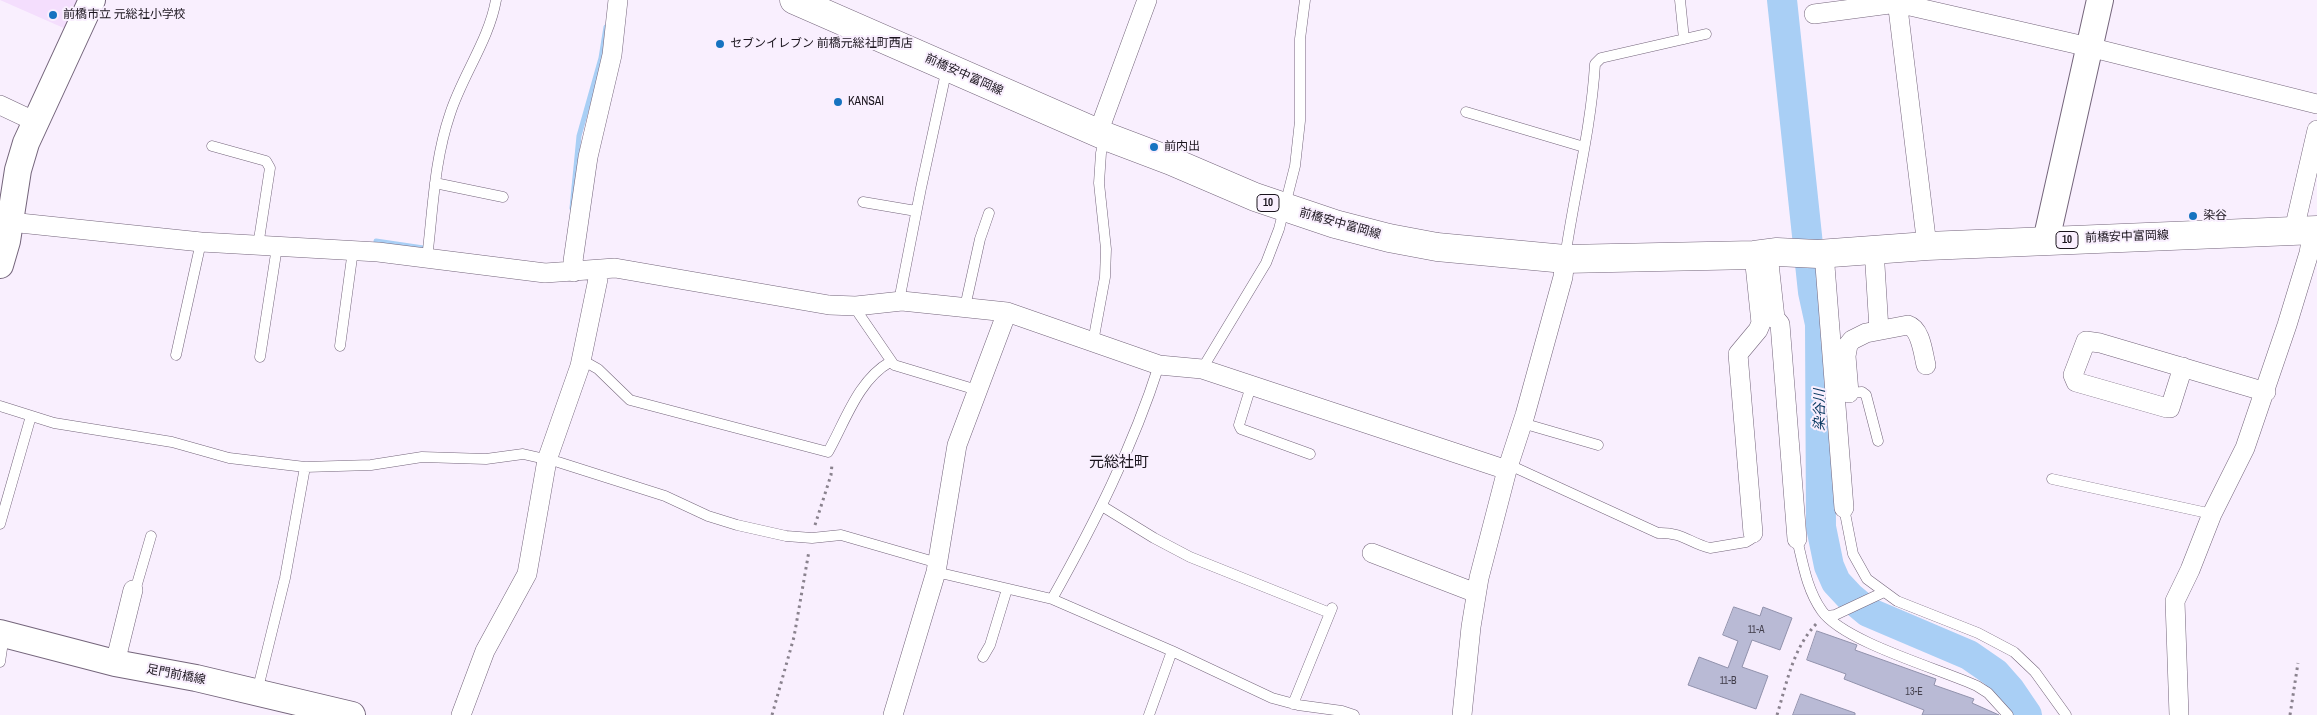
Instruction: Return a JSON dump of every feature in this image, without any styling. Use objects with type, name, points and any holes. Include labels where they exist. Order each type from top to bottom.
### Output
[{"type":"main road","name":"前橋安中富岡線","points":[[794,0],[1102,135],[1284,208],[1335,224],[1417,244],[1491,254],[1565,259],[1766,254]]},
{"type":"main road","name":"前橋安中富岡線","points":[[1821,254],[1874,249],[2048,240],[2308,230]]},
{"type":"main road","name":"10","points":[[1766,254],[1821,254]]},
{"type":"street","points":[[0,266],[10,222],[12,181],[36,122],[92,0]]},
{"type":"street","points":[[574,272],[573,261],[588,158],[612,55],[618,0]]},
{"type":"street","points":[[1102,135],[1147,0]]},
{"type":"street","points":[[2048,240],[2048,232],[2100,0]]},
{"type":"street","points":[[1897,1],[1927,246]]},
{"type":"street","points":[[1814,14],[1897,1],[2317,104]]},
{"type":"street","points":[[0,105],[36,122]]},
{"type":"street","points":[[2179,715],[2175,601],[2190,570],[2212,514],[2245,448],[2266,392],[2309,253],[2308,230],[2317,130]]},
{"type":"street","points":[[10,222],[201,242],[353,250],[544,273],[615,268],[814,303],[856,306],[900,301],[1007,312],[1159,365],[1202,369],[1507,470]]},
{"type":"street","points":[[1874,249],[1879,330]]},
{"type":"street","points":[[1752,533],[1738,354],[1758,330],[1761,322],[1766,254]]},
{"type":"street","points":[[1766,254],[1775,318],[1780,324],[1797,539]]},
{"type":"street","points":[[1821,254],[1844,508]]},
{"type":"street","points":[[1462,715],[1476,593],[1507,470],[1522,424],[1563,277],[1565,259]]},
{"type":"street","points":[[462,715],[485,651],[527,574],[547,460],[582,360],[598,279],[598,270]]},
{"type":"street","points":[[893,715],[937,568],[957,445],[1007,312]]},
{"type":"street","points":[[1849,393],[1846,356],[1848,345],[1858,336],[1879,330],[1912,326],[1916,330],[1920,341],[1926,365]]},
{"type":"street","points":[[2183,367],[2170,408],[2076,382],[2073,375],[2082,348],[2086,341],[2090,340],[2183,367],[2266,392]]},
{"type":"street","points":[[1372,553],[1476,593]]},
{"type":"street","points":[[115,662],[133,590]]},
{"type":"street","name":"足門前橋線","points":[[2,633],[115,662],[257,692],[352,715]]},
{"type":"lane","points":[[427,258],[439,150],[450,114],[484,34],[496,0]]},
{"type":"lane","points":[[1202,369],[1266,263],[1279,230],[1295,166],[1300,121],[1300,39],[1305,0]]},
{"type":"lane","points":[[1680,0],[1684,39]]},
{"type":"lane","points":[[1565,259],[1573,201],[1590,123],[1595,64],[1597,60],[1706,34]]},
{"type":"lane","points":[[900,301],[916,211],[947,68]]},
{"type":"lane","points":[[1466,112],[1584,147]]},
{"type":"lane","points":[[1093,342],[1105,278],[1106,248],[1099,183],[1102,135]]},
{"type":"lane","points":[[212,146],[266,161],[270,168],[258,246]]},
{"type":"lane","points":[[435,183],[503,197]]},
{"type":"lane","points":[[863,202],[916,211]]},
{"type":"lane","points":[[965,308],[980,239],[989,213]]},
{"type":"lane","points":[[176,355],[201,242]]},
{"type":"lane","points":[[260,357],[277,247]]},
{"type":"lane","points":[[340,346],[353,250]]},
{"type":"lane","points":[[856,306],[858,314],[890,362],[977,390]]},
{"type":"lane","points":[[582,360],[598,369],[630,400],[828,452],[854,400],[884,366],[890,362]]},
{"type":"lane","points":[[1052,600],[1091,530],[1102,506],[1148,397],[1159,365]]},
{"type":"lane","points":[[1251,386],[1239,425],[1241,429],[1310,454]]},
{"type":"lane","points":[[1849,393],[1862,392],[1866,395],[1878,441]]},
{"type":"lane","points":[[0,406],[54,423],[172,442],[229,458],[305,467],[371,465],[422,457],[486,459],[523,454],[665,496],[708,516],[737,525],[786,536],[812,538],[841,535],[937,568],[1006,589],[1052,600],[1172,651],[1272,698],[1293,704],[1342,711],[1354,715]]},
{"type":"lane","points":[[0,524],[31,416]]},
{"type":"lane","points":[[1522,424],[1598,445]]},
{"type":"lane","points":[[257,692],[285,578],[305,467]]},
{"type":"lane","points":[[1507,470],[1516,468],[1658,533],[1680,535],[1706,547],[1746,542],[1751,539],[1752,533]]},
{"type":"lane","points":[[2052,479],[2212,514]]},
{"type":"lane","points":[[1102,506],[1154,538],[1190,557],[1331,610],[1293,704]]},
{"type":"lane","points":[[1844,508],[1856,562],[1867,579],[1882,594],[1978,633],[2014,652],[2035,672],[2066,715]]},
{"type":"lane","points":[[133,590],[137,584],[151,536]]},
{"type":"lane","points":[[1797,539],[1808,584],[1814,598],[1831,615],[1854,634],[1880,648],[1977,686],[1988,693],[2008,715]]},
{"type":"lane","points":[[983,656],[990,646],[1006,589]]},
{"type":"lane","points":[[1831,615],[1882,594]]},
{"type":"lane","points":[[0,662],[2,633]]},
{"type":"lane","points":[[1149,715],[1172,651]]},
{"type":"path","points":[[772,715],[794,637],[812,538],[832,466],[828,452]]},
{"type":"path","points":[[1777,715],[1802,641],[1817,623],[1831,615]]},
{"type":"path","points":[[2290,715],[2298,663]]},
{"type":"shaded area","name":"前橋市立 元総社小学校","points":[[0,0],[80,0],[66,29]]},
{"type":"building","points":[[1734,607],[1760,616],[1763,607],[1792,618],[1780,650],[1752,640],[1742,667],[1768,676],[1756,709],[1688,685],[1699,657],[1728,668],[1738,641],[1723,635]]},
{"type":"building","points":[[1817,631],[1857,645],[1855,650],[1936,679],[1934,685],[1974,699],[1972,703],[1999,715],[1922,715],[1924,710],[1844,679],[1846,674],[1807,660]]},
{"type":"building","points":[[1801,694],[1855,713],[1855,715],[1793,715]]},
{"type":"waterway","name":"染谷川","points":[[1782,0],[1813,292],[1820,324],[1821,527],[1829,566],[1836,582],[1868,612],[1969,655],[1995,673],[2010,690],[2027,715]]},
{"type":"waterway","points":[[572,208],[579,136],[601,58],[606,27]]},
{"type":"waterway","points":[[376,241],[430,249]]},
{"type":"place","name":"前橋市立 元総社小学校","points":[[53,15]]},
{"type":"place","name":"セブンイレブン 前橋元総社町西店","points":[[720,44]]},
{"type":"place","name":"KANSAI","points":[[838,102]]},
{"type":"place","name":"前内出","points":[[1154,147]]},
{"type":"place","name":"染谷","points":[[2193,216]]},
{"type":"district","name":"元総社町","points":[[1119,463]]}]
